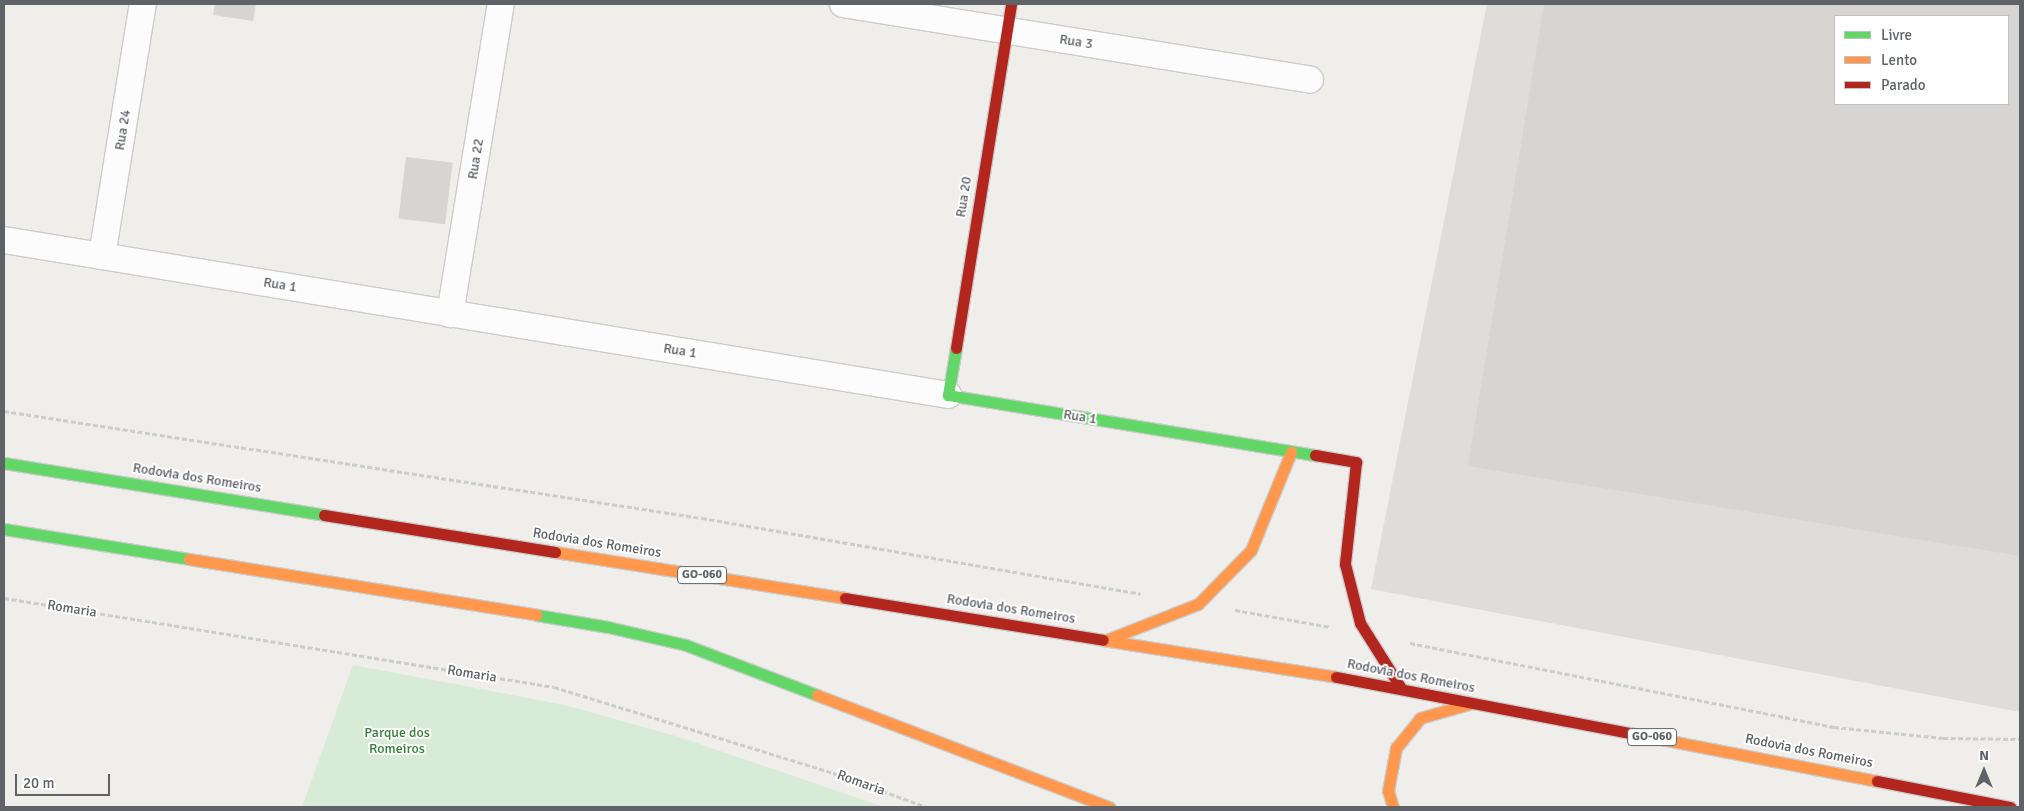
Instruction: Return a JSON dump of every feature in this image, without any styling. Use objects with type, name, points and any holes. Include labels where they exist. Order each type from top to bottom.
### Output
[{"type":"main road","name":"Rua 20","points":[[948,395],[1011,4]]},
{"type":"main road","name":"Rua 1","points":[[948,395],[1356,462],[1345,564],[1360,623],[1368,635]]},
{"type":"main road","points":[[1106,640],[1198,604],[1251,550],[1291,452]]},
{"type":"main road","name":"Rodovia dos Romeiros","points":[[4,463],[1401,688],[2010,807]]},
{"type":"main road","points":[[4,529],[608,627],[686,645],[1109,807]]},
{"type":"main road","points":[[1368,635],[1401,688]]},
{"type":"main road","points":[[1393,807],[1388,791],[1396,748],[1420,718],[1473,703]]},
{"type":"street","name":"Rua 24","points":[[102,256],[143,4]]},
{"type":"street","name":"Rua 22","points":[[450,314],[501,4]]},
{"type":"street","name":"Rua 3","points":[[843,4],[1310,80]]},
{"type":"street","name":"Rua 1","points":[[4,240],[948,395]]},
{"type":"path","points":[[4,411],[702,518],[1150,595]]},
{"type":"path","name":"Romaria","points":[[4,598],[554,687],[833,773],[927,807]]},
{"type":"path","points":[[1198,604],[1368,635],[1834,727],[1943,738],[2020,739]]},
{"type":"shaded area","points":[[1487,4],[2020,4],[2020,712],[1371,589]]},
{"type":"green space","name":"Parque dos Romeiros","points":[[353,665],[565,705],[679,737],[884,807],[302,807]]},
{"type":"building","points":[[215,4],[256,4],[253,21],[213,15]]},
{"type":"building","points":[[1544,4],[2020,4],[2020,556],[1468,466]]},
{"type":"building","points":[[406,157],[453,163],[445,224],[398,219]]},
{"type":"traffic: fast","points":[[956,348],[948,395],[1315,455]]},
{"type":"traffic: fast","points":[[4,463],[324,515]]},
{"type":"traffic: fast","points":[[4,529],[189,559]]},
{"type":"traffic: fast","points":[[537,615],[608,627],[686,645],[817,695]]},
{"type":"traffic: slow","points":[[1106,640],[1198,604],[1251,550],[1291,452]]},
{"type":"traffic: slow","points":[[555,552],[845,598]]},
{"type":"traffic: slow","points":[[189,559],[537,615]]},
{"type":"traffic: slow","points":[[1103,640],[1336,677]]},
{"type":"traffic: slow","points":[[817,695],[1109,807]]},
{"type":"traffic: slow","points":[[1393,807],[1388,791],[1396,748],[1420,718],[1469,704]]},
{"type":"traffic: slow","points":[[1660,739],[1877,781]]},
{"type":"traffic: jam","points":[[956,348],[1011,4]]},
{"type":"traffic: jam","points":[[1315,455],[1356,462],[1345,564],[1360,623],[1401,688]]},
{"type":"traffic: jam","points":[[324,515],[555,552]]},
{"type":"traffic: jam","points":[[845,598],[1103,640]]},
{"type":"traffic: jam","points":[[1336,677],[1660,739]]},
{"type":"traffic: jam","points":[[1877,781],[2010,807]]}]
